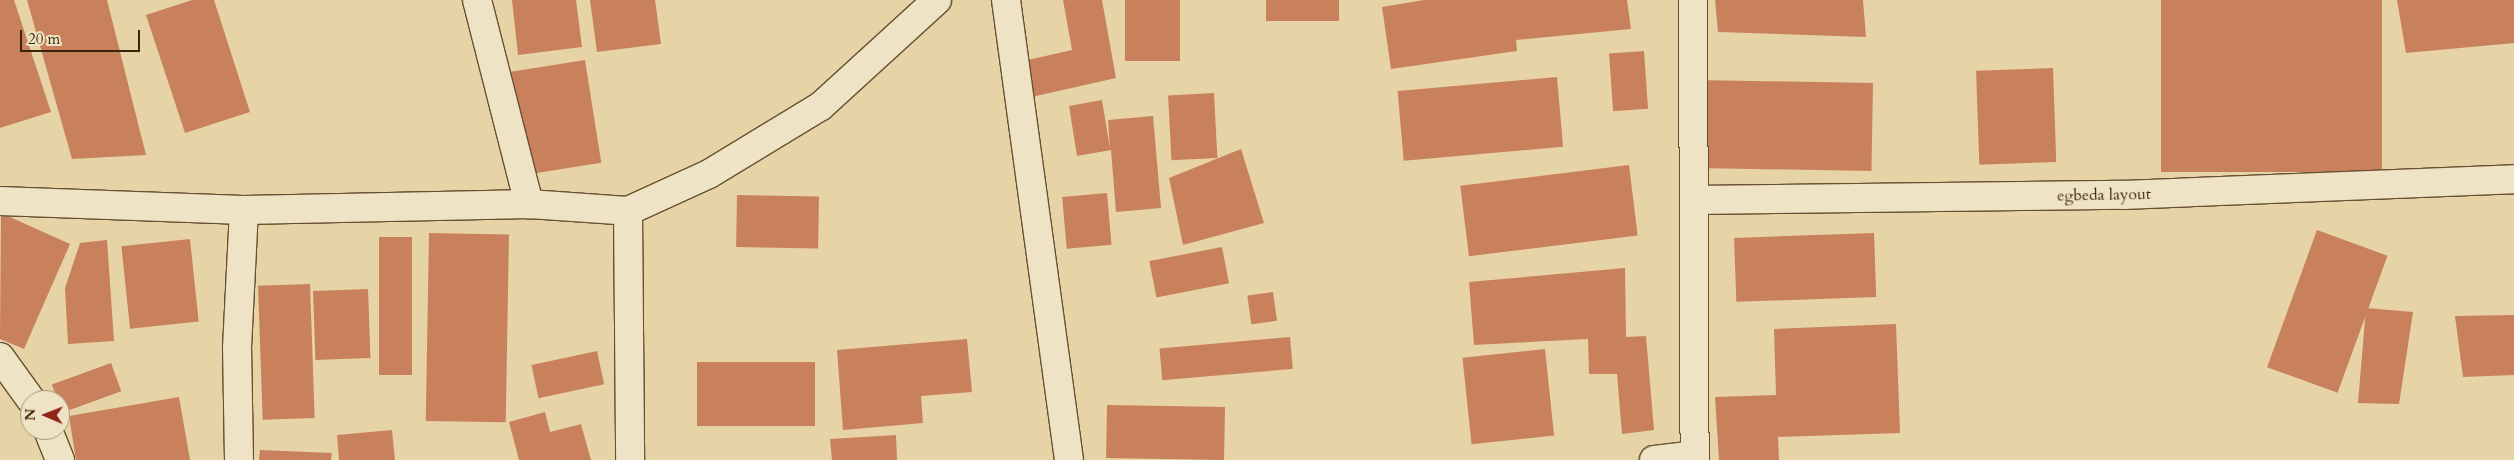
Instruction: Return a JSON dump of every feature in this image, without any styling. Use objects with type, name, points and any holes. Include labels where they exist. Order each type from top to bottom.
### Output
[{"type":"street","points":[[476,0],[529,204]]},
{"type":"street","points":[[0,200],[244,210],[529,204],[628,211],[709,174],[821,106],[937,0]]},
{"type":"street","points":[[1006,0],[1069,460]]},
{"type":"street","points":[[1654,460],[1695,458],[1693,0]]},
{"type":"street","name":"egbeda layout","points":[[1694,200],[2123,195],[2514,179]]},
{"type":"street","points":[[240,460],[237,348],[244,210]]},
{"type":"street","points":[[628,211],[630,460]]},
{"type":"street","points":[[0,357],[24,390]]},
{"type":"street","points":[[52,440],[60,460]]},
{"type":"building","points":[[0,0],[14,0],[51,112],[0,128]]},
{"type":"building","points":[[27,0],[107,0],[146,155],[72,159]]},
{"type":"building","points":[[192,0],[214,0],[250,112],[185,133],[146,15]]},
{"type":"building","points":[[512,0],[576,0],[582,47],[518,55]]},
{"type":"building","points":[[590,0],[655,0],[661,44],[597,52]]},
{"type":"building","points":[[1063,0],[1102,0],[1116,78],[1027,98],[1019,62],[1072,50]]},
{"type":"building","points":[[1125,0],[1180,0],[1180,61],[1125,61]]},
{"type":"building","points":[[1266,0],[1339,0],[1339,21],[1266,21]]},
{"type":"building","points":[[1424,0],[1627,0],[1631,29],[1516,40],[1517,51],[1391,69],[1382,7]]},
{"type":"building","points":[[1715,0],[1863,0],[1866,37],[1718,32]]},
{"type":"building","points":[[2161,0],[2382,0],[2382,172],[2161,172]]},
{"type":"building","points":[[2397,0],[2514,0],[2514,43],[2406,53]]},
{"type":"building","points":[[1644,51],[1648,109],[1613,111],[1609,53]]},
{"type":"building","points":[[585,60],[601,163],[524,175],[508,72]]},
{"type":"building","points":[[2053,68],[2056,162],[1979,165],[1976,71]]},
{"type":"building","points":[[1557,77],[1563,147],[1404,161],[1398,91]]},
{"type":"building","points":[[1696,80],[1873,83],[1871,171],[1694,168]]},
{"type":"building","points":[[1214,93],[1217,158],[1171,160],[1168,95]]},
{"type":"building","points":[[1102,100],[1110,148],[1108,120],[1153,116],[1161,208],[1116,212],[1111,150],[1077,156],[1069,106]]},
{"type":"building","points":[[1241,149],[1264,223],[1183,245],[1169,178]]},
{"type":"building","points":[[1629,165],[1638,235],[1469,256],[1460,186]]},
{"type":"building","points":[[1107,193],[1112,245],[1067,249],[1062,197]]},
{"type":"building","points":[[737,195],[819,196],[818,248],[736,247]]},
{"type":"building","points":[[1,213],[70,244],[24,349],[0,339]]},
{"type":"building","points":[[2317,230],[2387,256],[2338,393],[2267,367]]},
{"type":"building","points":[[429,233],[509,234],[506,422],[426,421]]},
{"type":"building","points":[[1874,233],[1876,297],[1736,302],[1734,238]]},
{"type":"building","points":[[379,237],[412,237],[412,375],[379,375]]},
{"type":"building","points":[[190,239],[199,322],[130,329],[121,246]]},
{"type":"building","points":[[107,240],[114,341],[68,344],[65,288],[80,243]]},
{"type":"building","points":[[1222,247],[1229,283],[1156,297],[1149,261]]},
{"type":"building","points":[[1625,268],[1626,337],[1646,336],[1654,430],[1622,434],[1617,374],[1589,374],[1588,339],[1474,345],[1469,282]]},
{"type":"building","points":[[310,284],[315,418],[263,420],[258,286]]},
{"type":"building","points":[[368,289],[370,358],[315,360],[313,291]]},
{"type":"building","points":[[1273,292],[1277,321],[1251,324],[1247,296]]},
{"type":"building","points":[[2366,308],[2413,312],[2399,404],[2358,403]]},
{"type":"building","points":[[2514,315],[2514,375],[2463,377],[2455,316]]},
{"type":"building","points":[[1896,324],[1900,433],[1778,437],[1779,460],[1719,460],[1715,397],[1776,395],[1774,329]]},
{"type":"building","points":[[1290,337],[1293,369],[1162,380],[1159,348]]},
{"type":"building","points":[[967,339],[972,392],[921,396],[923,423],[843,430],[837,350]]},
{"type":"building","points":[[1545,349],[1554,436],[1472,444],[1462,358]]},
{"type":"building","points":[[597,351],[604,384],[539,398],[531,365]]},
{"type":"building","points":[[697,362],[815,362],[815,426],[697,426]]},
{"type":"building","points":[[111,363],[121,391],[70,410],[70,390],[54,390],[52,385]]},
{"type":"building","points":[[179,397],[190,460],[76,460],[70,416]]},
{"type":"building","points":[[1107,405],[1225,407],[1224,460],[1106,458]]},
{"type":"building","points":[[545,412],[550,432],[581,424],[591,460],[519,460],[509,422]]},
{"type":"building","points":[[392,430],[395,460],[339,460],[337,435]]},
{"type":"building","points":[[896,435],[897,460],[832,460],[830,439]]},
{"type":"building","points":[[260,450],[332,453],[331,460],[259,460]]}]
